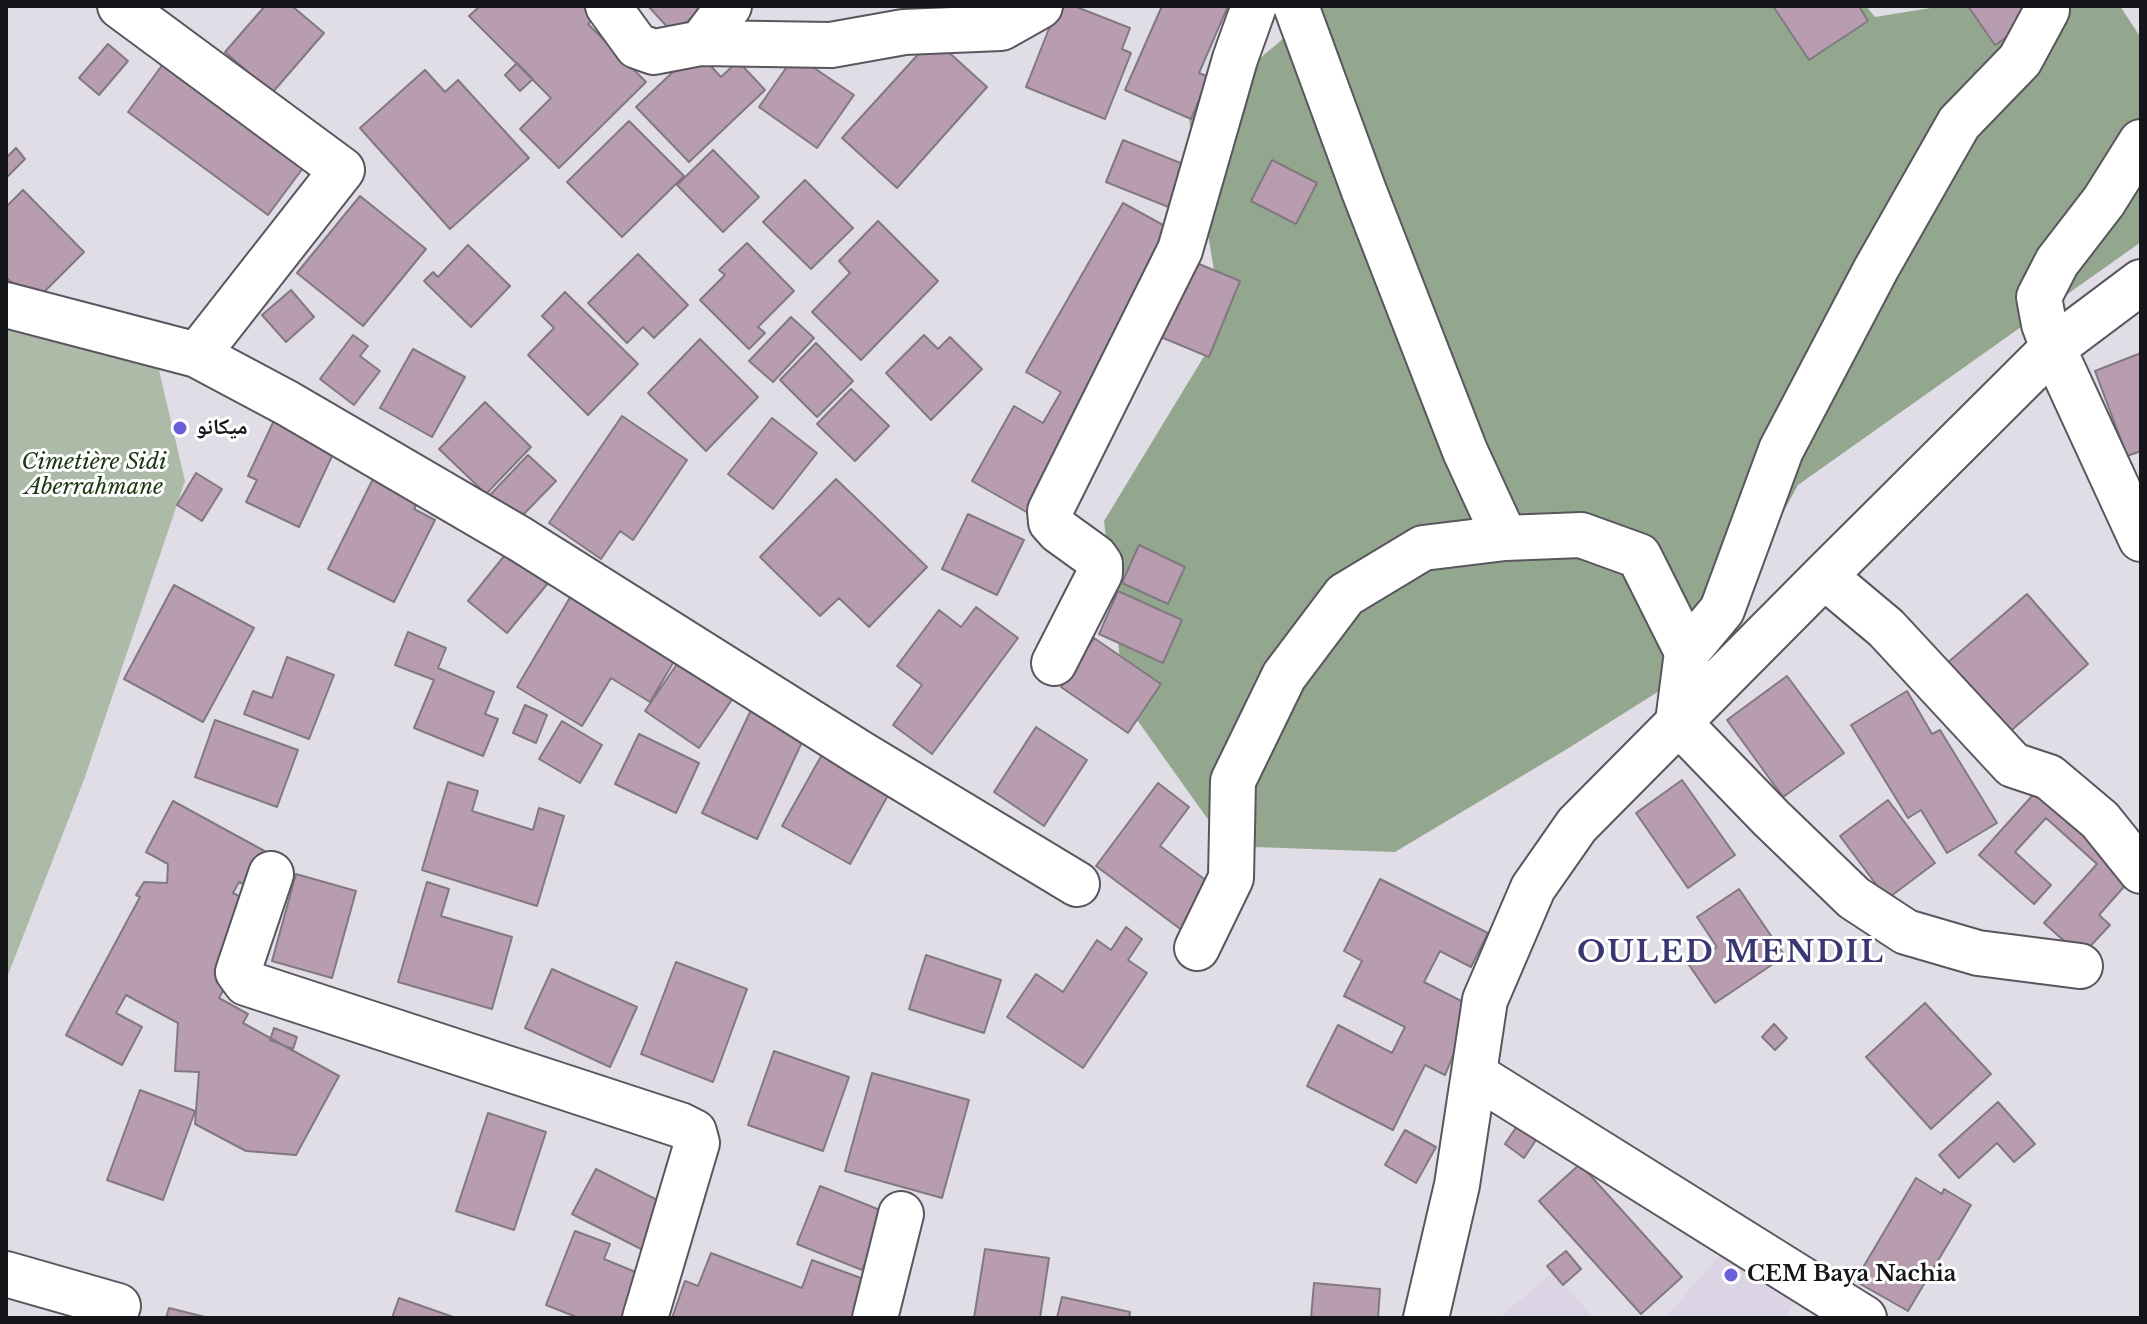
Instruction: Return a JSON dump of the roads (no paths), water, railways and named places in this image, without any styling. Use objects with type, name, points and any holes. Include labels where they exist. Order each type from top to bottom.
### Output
[{"type":"street","points":[[120,6],[342,170],[197,355]]},
{"type":"street","points":[[608,6],[637,46],[654,52],[701,43],[831,45],[904,32],[1001,28],[1040,6]]},
{"type":"street","points":[[701,43],[729,6]]},
{"type":"street","points":[[1054,663],[1100,573],[1100,564],[1059,531],[1051,522],[1050,511],[1180,250],[1235,59],[1254,6]]},
{"type":"street","points":[[1296,6],[1459,436],[1505,538]]},
{"type":"street","points":[[1678,722],[1687,652],[1722,610],[1781,450],[1959,123],[2020,60],[2047,10],[2046,6]]},
{"type":"street","points":[[2141,142],[2104,201],[2057,262],[2039,297],[2053,348],[2141,539]]},
{"type":"street","points":[[1426,1318],[1457,1185],[1485,1000],[1533,888],[1577,825],[1824,576],[2053,348],[2141,282]]},
{"type":"street","points":[[6,305],[197,355],[287,403],[520,539],[860,753],[1077,884]]},
{"type":"street","points":[[1197,948],[1231,878],[1233,781],[1284,676],[1345,595],[1423,548],[1505,538],[1581,535],[1639,556],[1687,652]]},
{"type":"street","points":[[1824,576],[1886,628],[2013,765],[2049,777],[2100,820],[2141,871]]},
{"type":"street","points":[[1678,722],[1854,898],[1906,932],[1978,953],[2080,966]]},
{"type":"street","points":[[271,874],[238,972],[246,983],[694,1132],[697,1143],[645,1318]]},
{"type":"street","points":[[1475,1075],[1864,1318]]},
{"type":"street","points":[[875,1318],[901,1214]]},
{"type":"street","points":[[6,1274],[118,1306]]},
{"type":"place","name":"ميكانو","points":[[180,428]]},
{"type":"place","name":"CEM Baya Nachia","points":[[1731,1275]]},
{"type":"district","name":"OULED MENDIL","points":[[1731,954]]},
{"type":"park label","name":"Cimetière Sidi Aberrahmane","points":[[94,476]]}]
